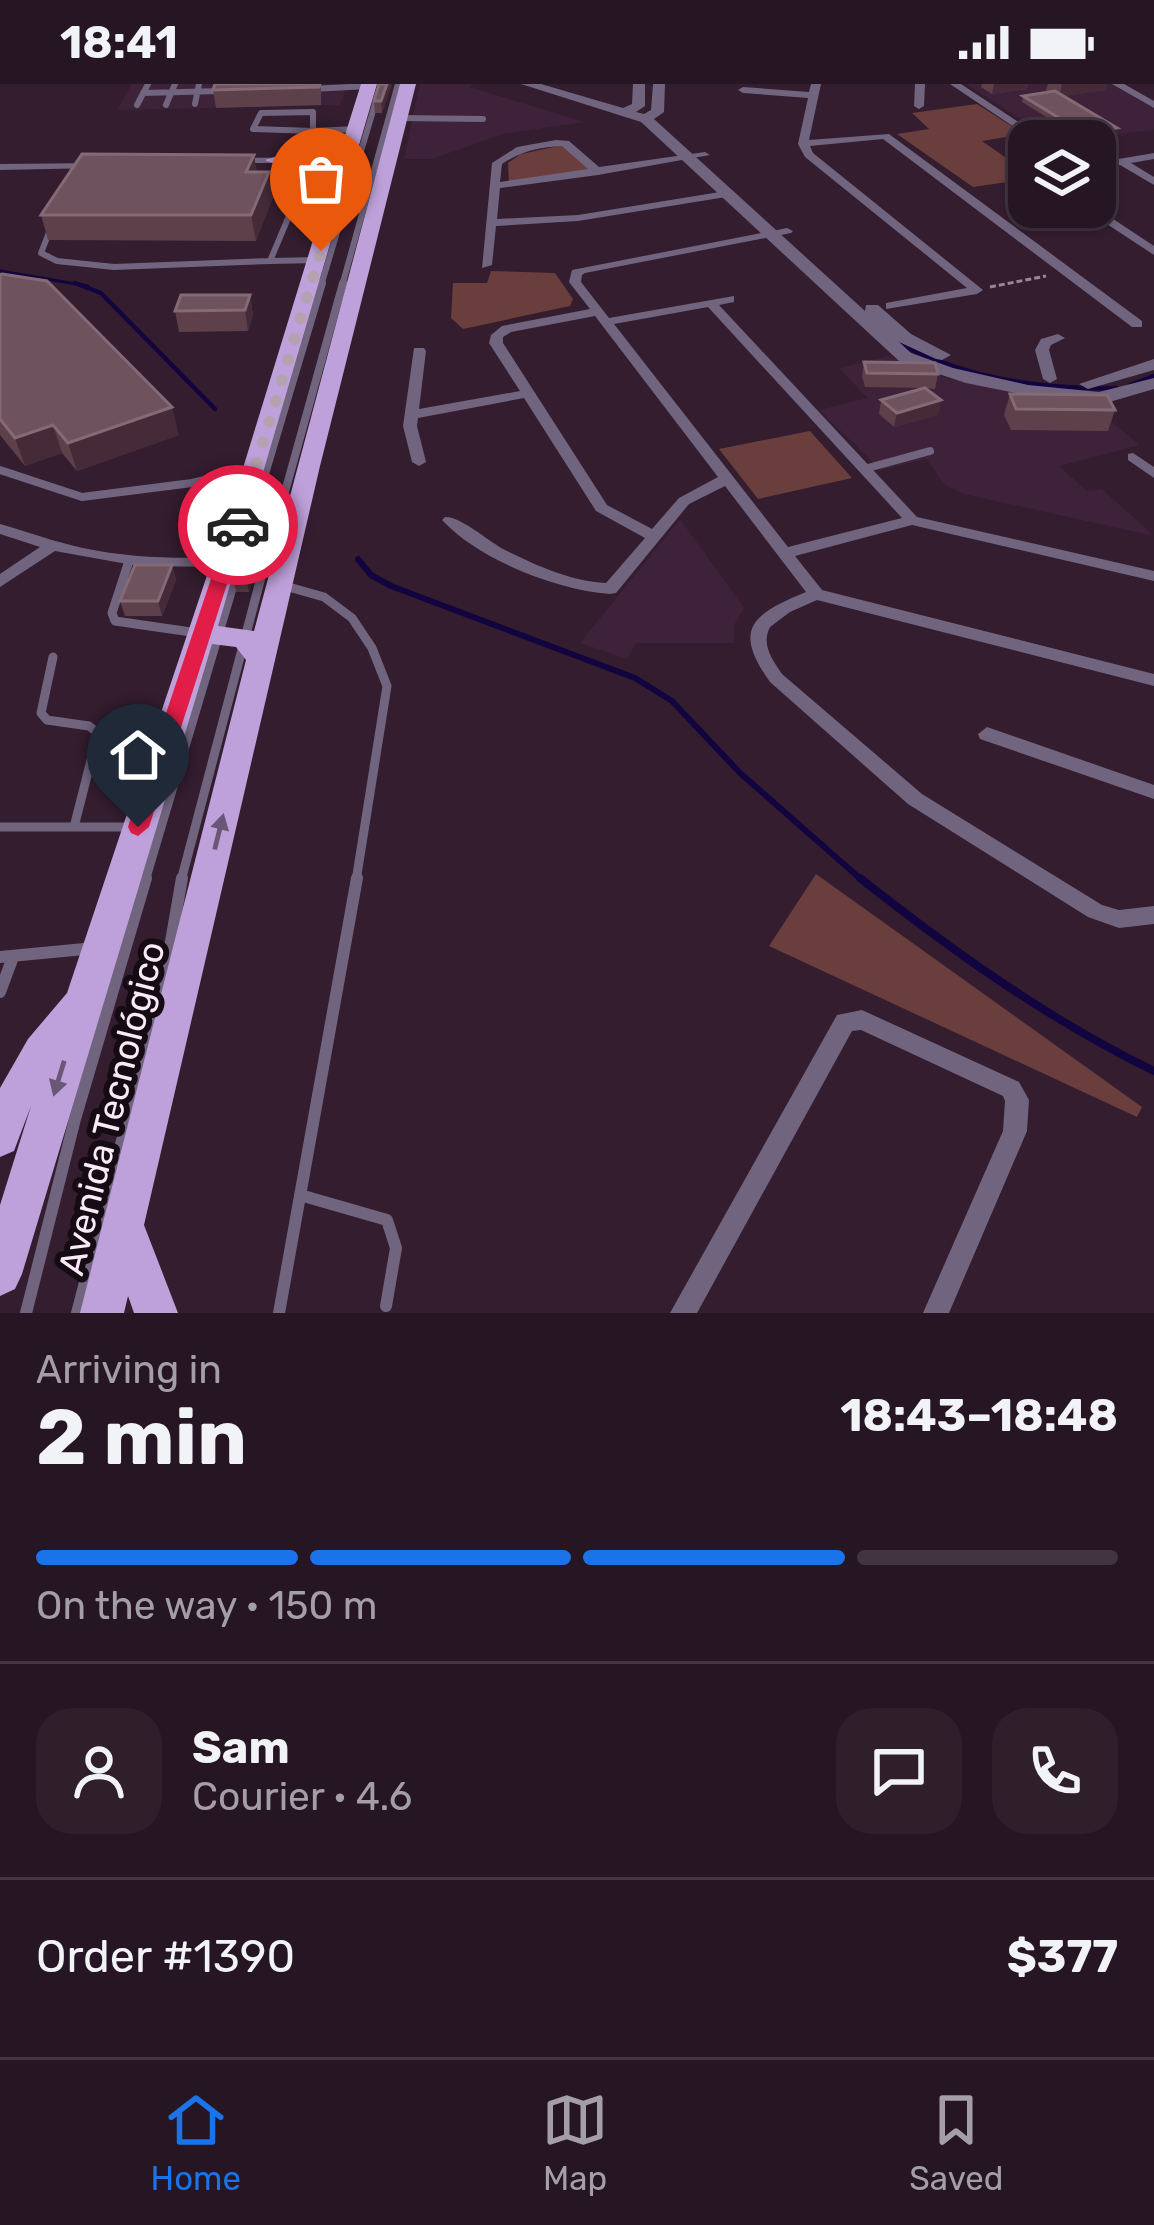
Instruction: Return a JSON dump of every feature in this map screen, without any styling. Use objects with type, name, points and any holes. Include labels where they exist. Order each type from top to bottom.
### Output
[{"type":"main road","name":"Avenida Tecnológico","points":[[102,1313],[123,1223],[231,641],[226,562],[256,468],[399,118],[408,84]]},
{"type":"main road","name":"Avenida Tecnológico","points":[[0,1274],[138,827],[231,641],[280,586],[341,254],[350,152],[377,86]]},
{"type":"main road","points":[[282,160],[350,152]]},
{"type":"main road","points":[[282,160],[350,152]]},
{"type":"main road","points":[[0,1138],[16,1088],[31,1062],[82,1001]]},
{"type":"main road","points":[[123,1223],[156,1313]]},
{"type":"street","points":[[527,84],[642,112]]},
{"type":"street","points":[[559,84],[642,112],[778,232],[878,338],[918,363],[1084,398],[1112,397],[1154,383]]},
{"type":"street","points":[[639,84],[642,112]]},
{"type":"street","points":[[642,112],[658,84]]},
{"type":"street","points":[[919,106],[920,84]]},
{"type":"street","points":[[955,84],[1010,120]]},
{"type":"street","points":[[1117,84],[1154,105]]},
{"type":"street","points":[[743,90],[815,90],[803,144],[809,154],[977,290]]},
{"type":"street","points":[[803,144],[881,135],[1137,325]]},
{"type":"street","points":[[486,265],[501,158],[546,144],[570,144],[598,172]]},
{"type":"street","points":[[1116,162],[1154,156]]},
{"type":"street","points":[[494,186],[697,157]]},
{"type":"street","points":[[697,157],[726,194],[914,344],[956,359],[1097,384],[1154,364]]},
{"type":"street","points":[[229,161],[282,160]]},
{"type":"street","points":[[1121,161],[1154,182]]},
{"type":"street","points":[[0,167],[112,169]]},
{"type":"street","points":[[492,223],[578,218],[726,194]]},
{"type":"street","points":[[1116,226],[1154,251]]},
{"type":"street","points":[[778,232],[582,270],[574,276],[816,594]]},
{"type":"street","points":[[890,306],[977,290]]},
{"type":"street","points":[[652,535],[601,508],[525,394],[496,343],[497,335],[730,299]]},
{"type":"street","points":[[711,303],[912,520]]},
{"type":"street","points":[[1050,379],[1043,345],[1058,338]]},
{"type":"street","points":[[418,462],[411,416],[419,351]]},
{"type":"street","points":[[411,416],[525,394]]},
{"type":"street","points":[[1133,457],[1154,474]]},
{"type":"street","points":[[450,520],[477,543],[602,590],[620,581],[652,535],[691,495],[728,478]]},
{"type":"street","points":[[786,553],[912,520],[1154,576]]},
{"type":"street","points":[[0,529],[51,547],[128,564],[226,562]]},
{"type":"street","points":[[0,582],[51,547]]},
{"type":"street","points":[[1154,680],[816,594],[777,609],[755,640],[757,652],[776,678],[936,814],[1095,911],[1119,919],[1154,915]]},
{"type":"street","points":[[987,734],[1154,792]]},
{"type":"street","points":[[683,1313],[850,1019],[862,1020],[1011,1089],[1017,1100],[1015,1131],[936,1313]]},
{"type":"lane","points":[[137,105],[148,84]]},
{"type":"lane","points":[[166,105],[175,84]]},
{"type":"lane","points":[[300,89],[377,86]]},
{"type":"lane","points":[[26,1313],[75,1119],[231,641],[341,254],[377,86]]},
{"type":"lane","points":[[76,1313],[165,976],[231,641],[341,254],[377,86]]},
{"type":"lane","points":[[195,104],[199,88]]},
{"type":"lane","points":[[143,93],[199,88],[239,91]]},
{"type":"lane","points":[[310,147],[313,130],[310,111],[261,113],[253,129],[313,130],[350,152]]},
{"type":"lane","points":[[399,118],[483,119]]},
{"type":"lane","points":[[88,176],[112,169]]},
{"type":"lane","points":[[271,261],[297,197]]},
{"type":"lane","points":[[60,213],[41,245],[46,258],[58,263],[271,261],[341,254]]},
{"type":"lane","points":[[864,469],[930,451]]},
{"type":"lane","points":[[0,470],[82,496],[192,483],[256,468]]},
{"type":"lane","points":[[128,564],[112,613],[115,621],[231,641]]},
{"type":"lane","points":[[279,1313],[387,686],[378,656],[338,602],[316,590],[280,586]]},
{"type":"lane","points":[[53,658],[41,713],[47,720],[88,726],[98,733],[74,827]]},
{"type":"lane","points":[[0,826],[138,827]]},
{"type":"lane","points":[[0,992],[6,957],[63,947],[100,947]]},
{"type":"lane","points":[[300,1195],[385,1217],[397,1231],[400,1246],[386,1306]]},
{"type":"path","points":[[977,290],[1065,272]]},
{"type":"shaded area","points":[[132,84],[347,84],[340,105],[117,110]]},
{"type":"shaded area","points":[[420,84],[474,84],[469,87],[585,122],[503,134],[432,159],[404,159]]},
{"type":"shaded area","points":[[966,84],[1111,84],[1154,108],[1154,130],[1116,134],[1116,120],[1022,120]]},
{"type":"shaded area","points":[[977,104],[1008,124],[1008,137],[982,141],[1008,159],[1008,182],[973,187],[897,134],[929,129],[912,113]]},
{"type":"shaded area","points":[[563,145],[594,169],[509,182],[508,163],[521,154]]},
{"type":"shaded area","points":[[491,271],[555,273],[573,299],[570,306],[463,329],[451,318],[453,283],[487,283]]},
{"type":"shaded area","points":[[888,356],[946,378],[1089,404],[1140,445],[1059,466],[1087,491],[1102,489],[1154,536],[964,494],[945,485],[926,459],[881,470],[819,410],[867,398],[839,368]]},
{"type":"shaded area","points":[[810,431],[852,478],[758,499],[719,449]]},
{"type":"shaded area","points":[[680,519],[744,608],[734,625],[734,643],[636,643],[627,659],[580,643]]},
{"type":"shaded area","points":[[816,874],[1142,1107],[1137,1117],[769,946]]},
{"type":"building","points":[[215,84],[320,84],[213,90]]},
{"type":"building","points":[[379,84],[387,84],[381,101],[374,101]]},
{"type":"building","points":[[1055,91],[1104,120],[1063,120],[1023,96]]},
{"type":"building","points":[[82,154],[254,155],[246,172],[269,172],[251,215],[41,215]]},
{"type":"building","points":[[2,274],[47,281],[172,407],[68,443],[53,425],[15,438],[0,419]]},
{"type":"building","points":[[181,295],[250,295],[245,310],[175,311]]},
{"type":"building","points":[[864,362],[935,363],[938,374],[867,373]]},
{"type":"building","points":[[925,388],[941,400],[897,413],[881,400]]},
{"type":"building","points":[[1010,394],[1107,395],[1115,410],[1016,409]]},
{"type":"building","points":[[258,495],[270,495],[246,577],[233,577]]},
{"type":"building","points":[[135,565],[172,565],[158,601],[120,601]]},
{"type":"waterway","points":[[0,271],[79,284]]},
{"type":"waterway","points":[[79,284],[88,286]]},
{"type":"waterway","points":[[79,284],[101,293],[215,409]]},
{"type":"waterway","points":[[898,343],[950,365],[1004,379],[1117,388]]},
{"type":"waterway","points":[[1130,385],[1154,376]]},
{"type":"waterway","points":[[358,559],[371,575],[391,586],[635,678],[672,701],[740,773],[863,881]]},
{"type":"waterway","points":[[860,878],[1002,982],[1154,1071]]},
{"type":"way so far","points":[[238,525],[321,251]]},
{"type":"route","points":[[138,827],[238,525]]}]
